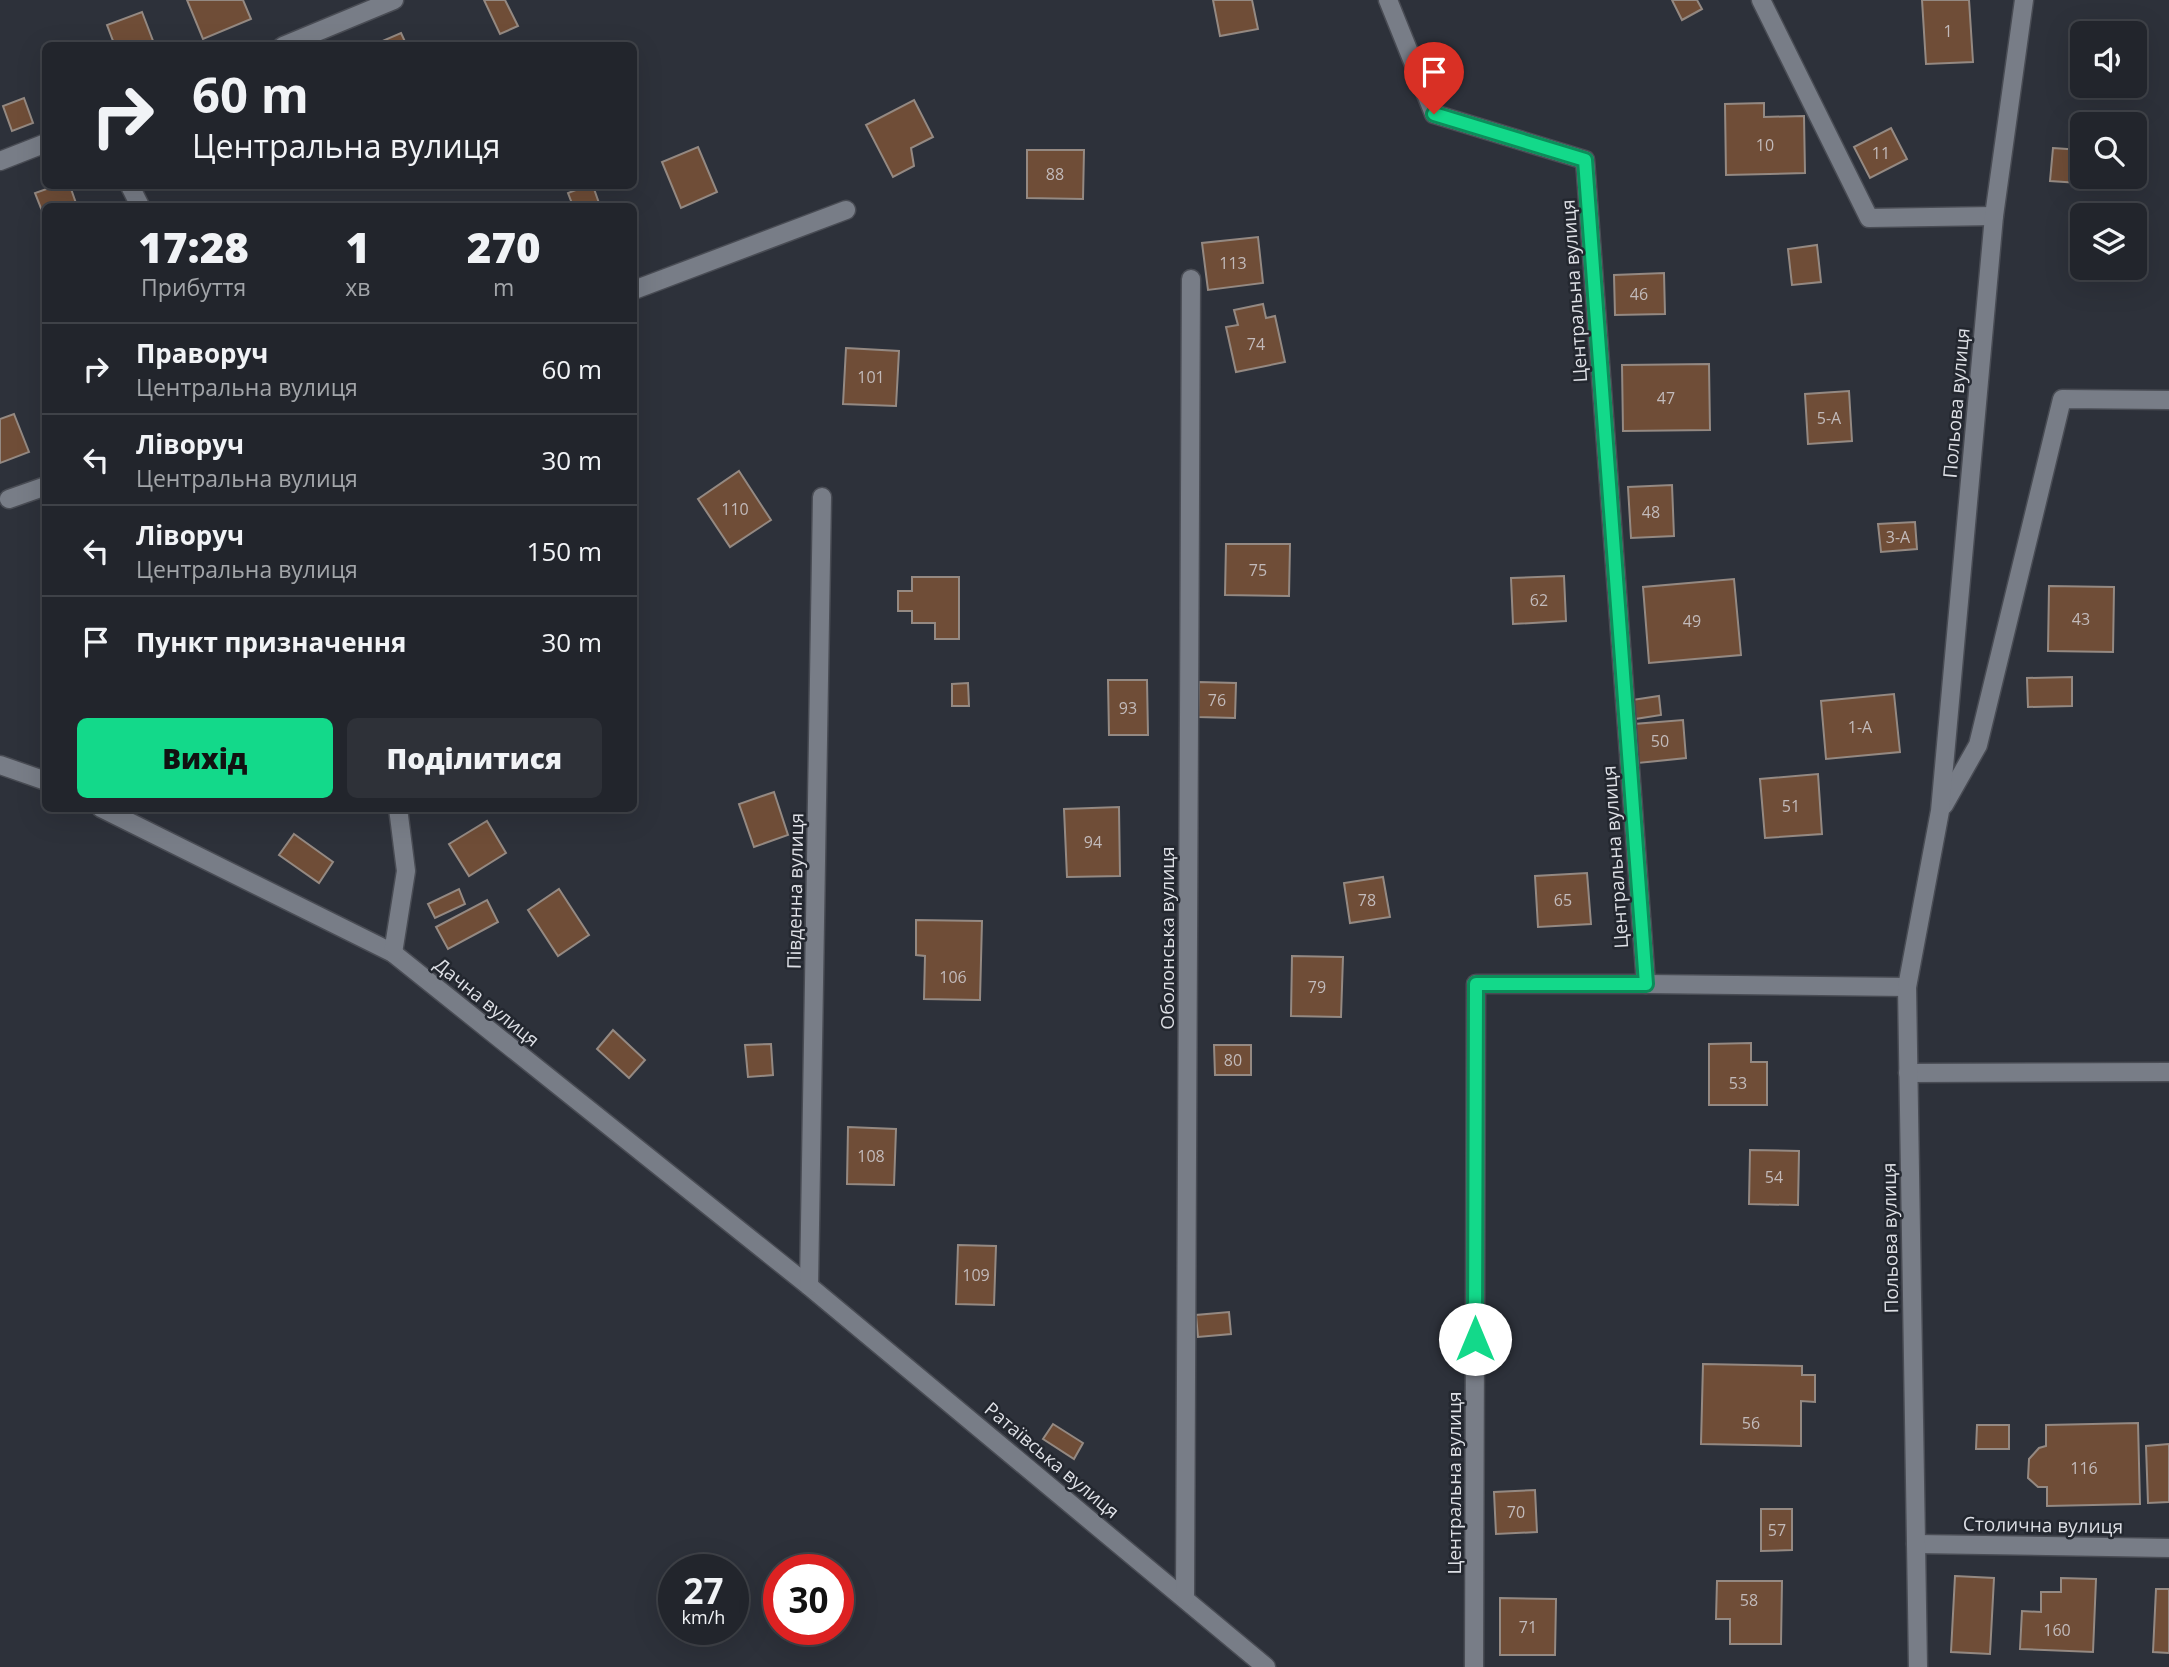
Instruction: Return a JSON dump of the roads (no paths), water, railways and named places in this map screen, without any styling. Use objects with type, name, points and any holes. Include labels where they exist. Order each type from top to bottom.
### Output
[{"type":"street","points":[[294,42],[394,0]]},
{"type":"street","name":"Центральна вулиця","points":[[1388,0],[1434,114],[1585,160],[1646,984],[1476,984],[1474,1667]]},
{"type":"street","points":[[1761,0],[1869,218],[1994,216]]},
{"type":"street","name":"Польова вулиця","points":[[1918,1667],[1907,987],[1940,811],[1994,216],[2024,0]]},
{"type":"street","points":[[0,161],[42,145]]},
{"type":"street","points":[[637,288],[846,210]]},
{"type":"street","name":"Оболонська вулиця","points":[[1185,1597],[1191,279]]},
{"type":"street","name":"Польова вулиця","points":[[1940,811],[1978,745],[2062,399],[2169,400]]},
{"type":"street","points":[[9,499],[42,487]]},
{"type":"street","name":"Південна вулиця","points":[[809,1286],[822,497]]},
{"type":"street","points":[[0,765],[42,780]]},
{"type":"street","name":"Дачна вулиця","points":[[109,812],[393,953],[809,1286]]},
{"type":"street","points":[[393,953],[406,871],[399,812]]},
{"type":"street","points":[[1646,984],[1907,987]]},
{"type":"street","points":[[1908,1073],[2169,1072]]},
{"type":"street","name":"Ратаївська вулиця","points":[[809,1286],[1266,1667]]},
{"type":"street","name":"Столична вулиця","points":[[1916,1544],[2169,1548]]}]
